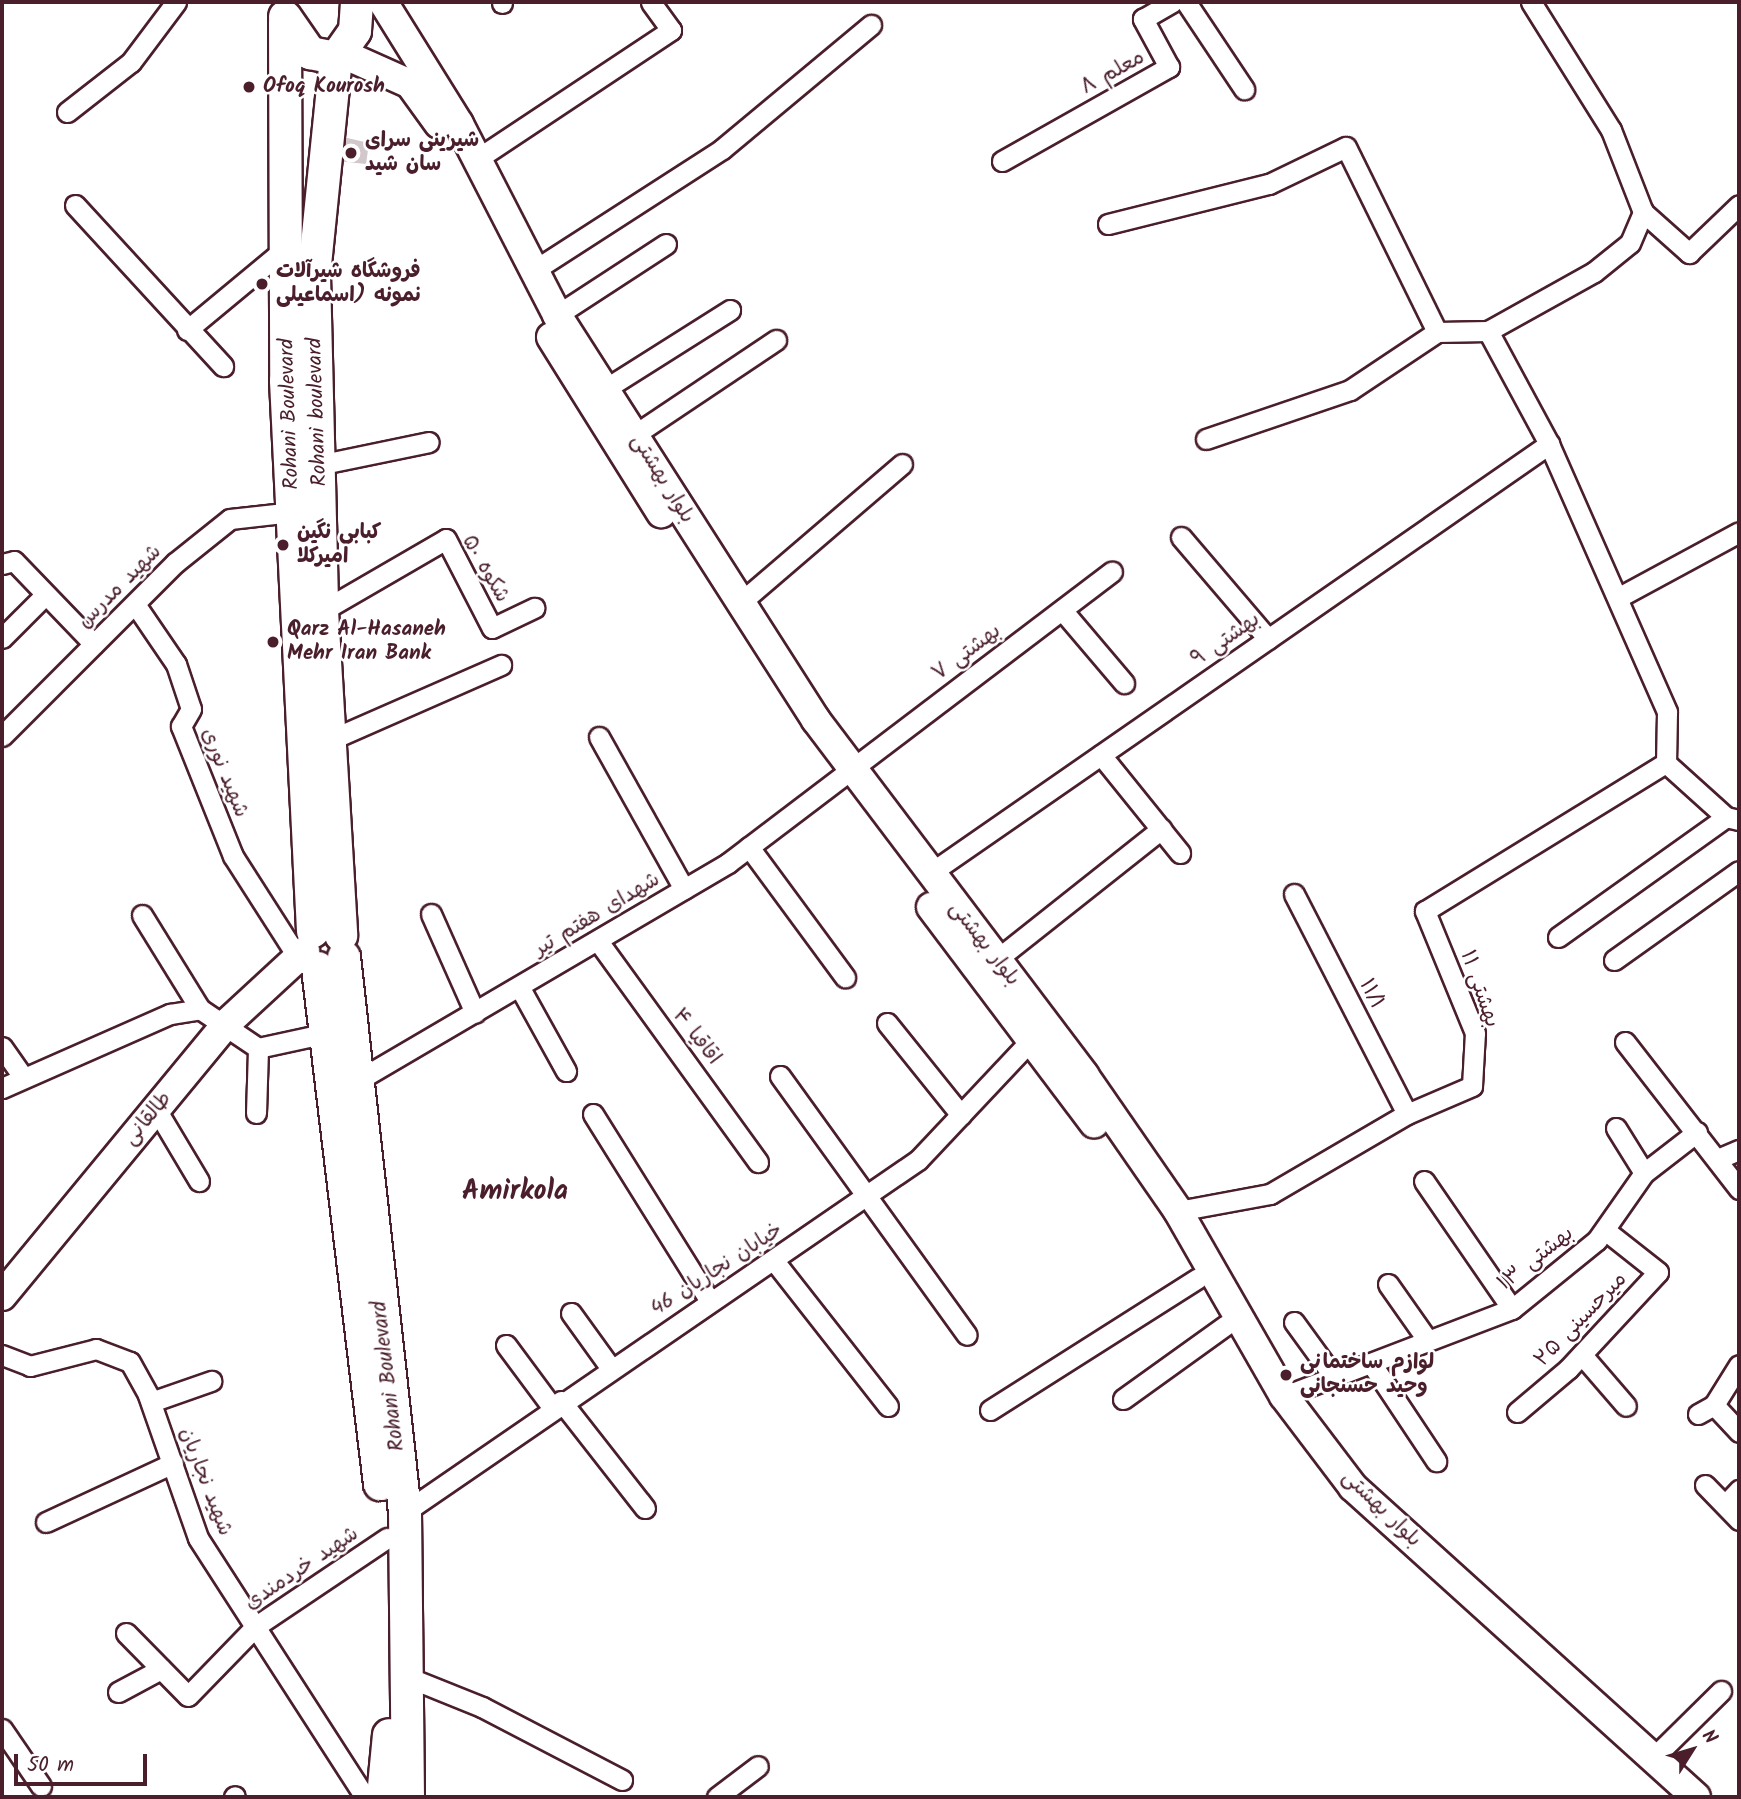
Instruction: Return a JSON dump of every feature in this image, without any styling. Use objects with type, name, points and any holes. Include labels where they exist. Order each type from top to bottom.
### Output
[{"type":"main road","name":"Rohani boulevard","points":[[323,611],[314,275],[340,56],[355,30],[357,2]]},
{"type":"main road","name":"بلوار بهشتی","points":[[383,2],[477,159],[504,229],[589,404],[692,544],[843,776],[1178,1211],[1284,1396],[1353,1487],[1696,1797]]},
{"type":"main road","points":[[284,12],[310,53],[340,56]]},
{"type":"main road","name":"Rohani Boulevard","points":[[284,12],[292,512],[320,950],[322,1034],[387,1538],[390,1761],[383,1797]]},
{"type":"main road","name":"بلوار بهشتی","points":[[340,56],[410,84],[438,122],[634,435],[692,544],[741,602],[843,776],[929,874],[996,960],[1039,1033],[1198,1278],[1270,1401],[1361,1519],[1677,1797]]},
{"type":"main road","name":"Rohani Boulevard","points":[[323,611],[330,740],[320,950],[355,1082],[405,1512],[410,1678],[408,1797]]},
{"type":"main road","name":"طالقانی","points":[[2,1296],[228,1022],[320,950]]},
{"type":"street","points":[[67,112],[131,62],[176,2]]},
{"type":"street","points":[[477,159],[671,30],[651,2]]},
{"type":"street","name":"معلم ۸","points":[[1002,161],[1169,67],[1143,19],[1172,2]]},
{"type":"street","points":[[1186,2],[1244,89]]},
{"type":"street","points":[[1531,2],[1611,130],[1643,212],[1689,253],[1739,205]]},
{"type":"street","points":[[533,271],[722,149],[871,25]]},
{"type":"street","points":[[1108,224],[1269,184],[1346,147],[1437,332]]},
{"type":"street","points":[[75,205],[187,330],[223,366]]},
{"type":"street","points":[[1206,439],[1350,390],[1437,332],[1488,331],[1594,272],[1630,243],[1643,212]]},
{"type":"street","points":[[558,315],[666,244]]},
{"type":"street","points":[[187,330],[287,247]]},
{"type":"street","points":[[605,389],[730,310]]},
{"type":"street","points":[[1488,331],[1549,444],[1619,597],[1667,712],[1666,762],[1732,819],[1558,937]]},
{"type":"street","points":[[634,435],[776,340]]},
{"type":"street","points":[[318,465],[429,442]]},
{"type":"street","name":"بهشتی ۹","points":[[929,874],[1549,444]]},
{"type":"street","points":[[741,602],[902,464]]},
{"type":"street","name":"شهید مدرس","points":[[2,736],[135,604],[230,519],[292,512]]},
{"type":"street","points":[[1619,597],[1739,533]]},
{"type":"street","points":[[1181,537],[1268,639]]},
{"type":"street","name":"شکوه ۵۰","points":[[323,611],[446,539],[492,628],[534,608]]},
{"type":"street","points":[[2,564],[14,561],[94,644]]},
{"type":"street","name":"بهشتی ۷","points":[[843,776],[1112,571]]},
{"type":"street","points":[[2,638],[44,595]]},
{"type":"street","name":"شهید نوری","points":[[135,604],[176,664],[191,709],[181,726],[233,856],[320,950]]},
{"type":"street","points":[[1062,610],[1124,683]]},
{"type":"street","points":[[330,740],[501,665]]},
{"type":"street","points":[[599,737],[684,889]]},
{"type":"street","points":[[1101,755],[1180,853]]},
{"type":"street","name":"بهشتی ۱۱","points":[[1178,1211],[1270,1194],[1407,1114],[1472,1086],[1475,1032],[1425,911],[1666,762]]},
{"type":"street","name":"شهدای هفتم تیر","points":[[355,1082],[520,988],[684,889],[749,847],[843,776]]},
{"type":"street","points":[[996,960],[1161,830]]},
{"type":"street","points":[[749,847],[845,977]]},
{"type":"street","points":[[1614,960],[1739,871]]},
{"type":"street","name":"۱۱/۱","points":[[1294,894],[1407,1114]]},
{"type":"street","points":[[430,914],[475,1013]]},
{"type":"street","points":[[142,915],[200,1009],[228,1022],[258,1048]]},
{"type":"street","name":"اقاقیا ۴","points":[[598,941],[758,1162]]},
{"type":"street","points":[[520,988],[566,1071]]},
{"type":"street","points":[[2,1088],[170,1014],[200,1009]]},
{"type":"street","points":[[887,1023],[961,1115]]},
{"type":"street","name":"خیابان نجاریان 46","points":[[405,1512],[556,1404],[710,1301],[775,1262],[918,1160],[1039,1033]]},
{"type":"street","points":[[258,1048],[322,1034]]},
{"type":"street","points":[[1625,1042],[1720,1158],[1739,1189]]},
{"type":"street","points":[[2,1047],[23,1077]]},
{"type":"street","points":[[256,1114],[258,1048]]},
{"type":"street","points":[[780,1076],[967,1335]]},
{"type":"street","points":[[156,1110],[199,1181]]},
{"type":"street","points":[[593,1114],[710,1301]]},
{"type":"street","points":[[1616,1128],[1644,1173]]},
{"type":"street","name":"بهشتی ۱۳","points":[[1284,1396],[1371,1363],[1426,1338],[1512,1309],[1606,1231],[1644,1173],[1697,1132]]},
{"type":"street","points":[[1720,1158],[1739,1150]]},
{"type":"street","points":[[1424,1181],[1512,1309]]},
{"type":"street","name":"میرحسینی ۲۵","points":[[1517,1412],[1582,1355],[1658,1272],[1606,1231]]},
{"type":"street","points":[[775,1262],[888,1406]]},
{"type":"street","points":[[990,1410],[1198,1278]]},
{"type":"street","points":[[1388,1284],[1426,1338]]},
{"type":"street","points":[[570,1314],[610,1367]]},
{"type":"street","points":[[1294,1322],[1334,1377]]},
{"type":"street","points":[[1123,1399],[1226,1325]]},
{"type":"street","points":[[506,1345],[645,1508]]},
{"type":"street","name":"شهید نجاریان","points":[[2,1355],[30,1366],[96,1349],[130,1362],[150,1402],[198,1538],[365,1797]]},
{"type":"street","points":[[1582,1355],[1626,1406]]},
{"type":"street","points":[[1371,1363],[1436,1461]]},
{"type":"street","points":[[1739,1365],[1706,1409],[1739,1432]]},
{"type":"street","points":[[150,1402],[211,1381]]},
{"type":"street","points":[[46,1522],[173,1463]]},
{"type":"street","points":[[1705,1485],[1739,1520]]},
{"type":"street","points":[[1725,1505],[1739,1490]]},
{"type":"street","name":"شهید خردمندی","points":[[126,1633],[188,1696],[256,1626],[387,1538]]},
{"type":"street","points":[[118,1692],[162,1669]]},
{"type":"street","points":[[410,1678],[482,1707],[622,1780]]},
{"type":"street","points":[[1652,1759],[1721,1691]]},
{"type":"street","points":[[2,1729],[41,1786]]},
{"type":"street","points":[[718,1797],[758,1766]]},
{"type":"building","points":[[343,137],[369,143],[366,164],[337,161]]},
{"type":"place","name":"Ofoq Kourosh","points":[[249,87]]},
{"type":"place","name":"شیرینی سرای سان شید","points":[[351,153]]},
{"type":"place","name":"فروشگاه شیرآلات نمونه (اسماعیلی","points":[[262,284]]},
{"type":"place","name":"کبابی نگین امیرکلا","points":[[283,545]]},
{"type":"place","name":"Qarz Al-Hasaneh Mehr Iran Bank","points":[[273,642]]},
{"type":"place","name":"لوازم ساختمانی وحید حسنجانی","points":[[1286,1375]]},
{"type":"district","name":"Amirkola","points":[[515,1192]]}]
